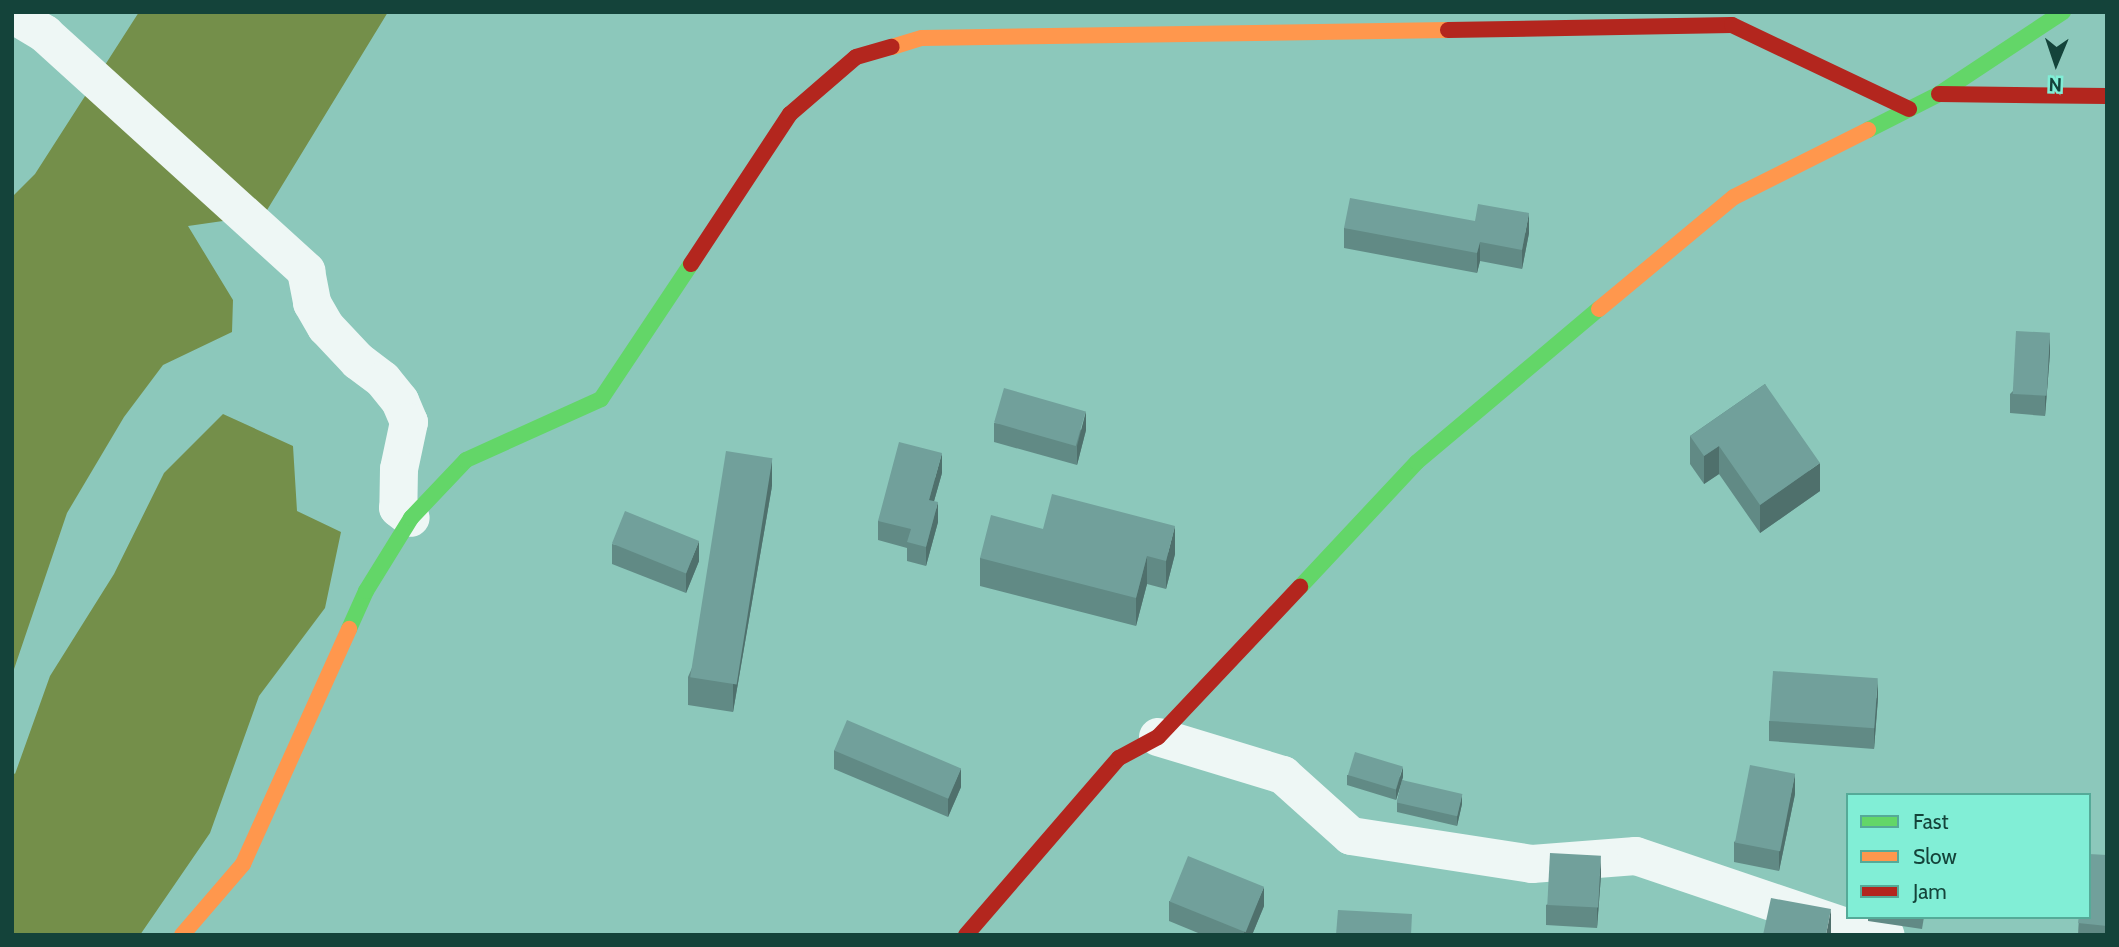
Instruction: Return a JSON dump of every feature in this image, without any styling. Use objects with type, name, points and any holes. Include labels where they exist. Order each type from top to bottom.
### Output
[{"type":"main road","points":[[966,935],[1119,758],[1158,737],[1417,462],[1734,197],[1940,94],[2063,12]]},
{"type":"main road","points":[[182,935],[243,864],[366,591],[411,518],[466,460],[600,399],[790,114],[856,57],[922,38],[1732,25],[1909,109]]},
{"type":"main road","points":[[1940,94],[2107,96]]},
{"type":"street","points":[[12,14],[45,34],[306,271],[312,303],[326,327],[358,361],[383,380],[400,401],[408,422],[399,469],[398,508],[411,518]]},
{"type":"street","points":[[1158,737],[1283,775],[1351,836],[1532,864],[1636,856],[1852,929],[1885,935]]},
{"type":"shaded area","points":[[139,12],[388,12],[264,215],[188,226],[233,300],[232,332],[163,365],[124,417],[67,513],[12,675],[12,197],[35,174]]},
{"type":"shaded area","points":[[223,414],[293,446],[297,511],[341,532],[325,608],[259,696],[210,833],[140,935],[12,935],[12,772],[15,774],[50,676],[114,574],[164,473]]},
{"type":"building","points":[[1350,198],[1475,221],[1478,204],[1529,213],[1522,250],[1480,242],[1477,253],[1344,228]]},
{"type":"building","points":[[2016,331],[2050,333],[2047,396],[2013,394]]},
{"type":"building","points":[[1765,384],[1820,463],[1760,505],[1719,446],[1704,456],[1690,436]]},
{"type":"building","points":[[1004,388],[1086,411],[1076,446],[994,423]]},
{"type":"building","points":[[899,442],[942,453],[929,500],[938,502],[926,547],[907,542],[911,529],[878,521]]},
{"type":"building","points":[[726,451],[772,458],[737,685],[690,677]]},
{"type":"building","points":[[1052,494],[1175,526],[1166,561],[1147,556],[1136,598],[980,558],[991,515],[1043,529]]},
{"type":"building","points":[[625,511],[699,541],[686,573],[612,543]]},
{"type":"building","points":[[1773,671],[1878,678],[1874,728],[1770,721]]},
{"type":"building","points":[[847,720],[961,768],[948,799],[834,750]]},
{"type":"building","points":[[1355,752],[1403,767],[1396,790],[1348,775]]},
{"type":"building","points":[[1750,765],[1795,774],[1780,851],[1735,843]]},
{"type":"building","points":[[1402,780],[1462,794],[1457,816],[1397,802]]},
{"type":"building","points":[[1550,853],[1601,856],[1598,908],[1547,905]]},
{"type":"building","points":[[2091,854],[2107,855],[2107,926],[2078,923],[2079,919],[2091,919]]},
{"type":"building","points":[[1188,856],[1264,887],[1246,932],[1170,901]]},
{"type":"building","points":[[1771,898],[1831,909],[1826,935],[1763,935]]},
{"type":"building","points":[[1338,910],[1412,914],[1411,935],[1336,935]]},
{"type":"traffic: fast","points":[[1868,130],[1939,94],[2063,12]]},
{"type":"traffic: fast","points":[[349,629],[366,591],[411,518],[466,460],[601,399],[691,264]]},
{"type":"traffic: fast","points":[[1300,587],[1417,462],[1599,309]]},
{"type":"traffic: slow","points":[[892,47],[922,38],[1448,30]]},
{"type":"traffic: slow","points":[[1599,309],[1734,197],[1868,130]]},
{"type":"traffic: slow","points":[[182,935],[243,864],[349,629]]},
{"type":"traffic: jam","points":[[1448,30],[1732,25],[1909,109]]},
{"type":"traffic: jam","points":[[691,264],[790,114],[856,57],[892,47]]},
{"type":"traffic: jam","points":[[1939,94],[2107,96]]},
{"type":"traffic: jam","points":[[966,935],[1119,758],[1158,737],[1300,587]]}]
